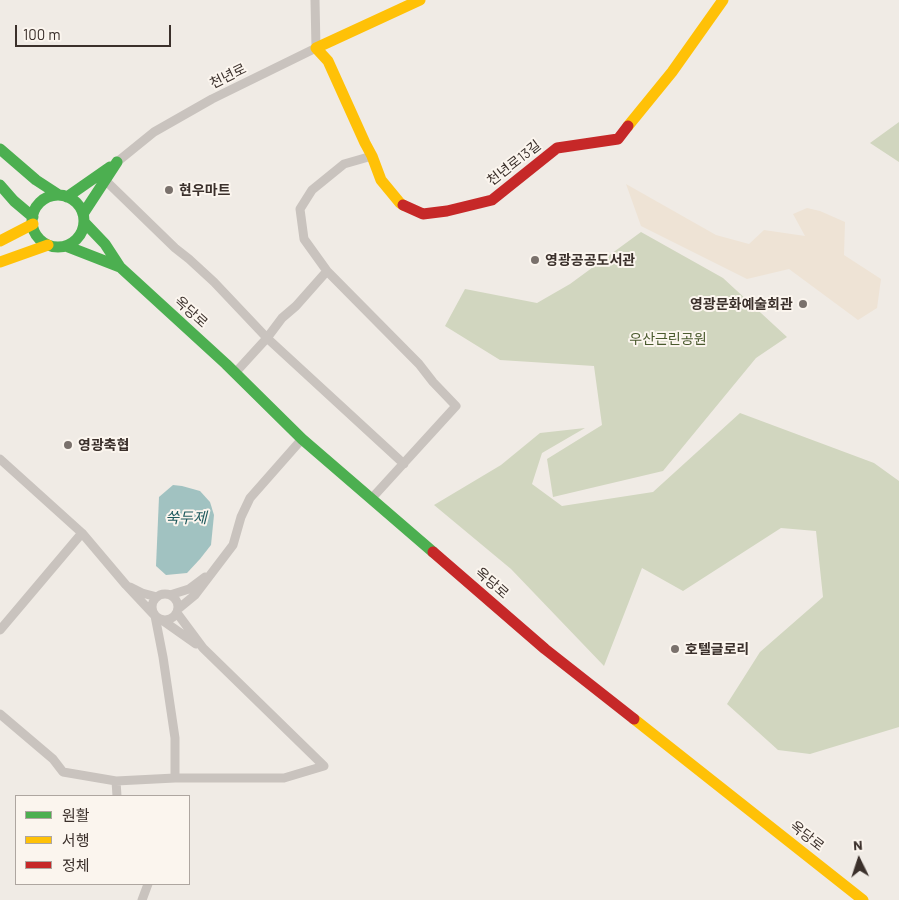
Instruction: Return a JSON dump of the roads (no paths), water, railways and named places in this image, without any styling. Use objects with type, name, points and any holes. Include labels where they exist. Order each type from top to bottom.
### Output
[{"type":"main road","points":[[316,48],[420,0]]},
{"type":"main road","name":"천년로13길","points":[[316,48],[328,61],[372,156],[381,180],[400,203],[423,214],[447,211],[492,200],[557,148],[618,139],[672,72],[680,58],[723,0]]},
{"type":"main road","points":[[0,148],[36,180],[74,201],[80,207],[84,218],[105,244],[120,267]]},
{"type":"main road","points":[[0,185],[33,221],[38,237],[42,242],[57,247],[66,246],[79,237],[83,230],[84,218],[117,162]]},
{"type":"main road","points":[[0,241],[33,221],[35,210],[45,199],[52,196],[63,196],[117,162]]},
{"type":"main road","points":[[0,262],[48,245]]},
{"type":"main road","points":[[66,246],[120,267]]},
{"type":"main road","name":"옥당로","points":[[120,267],[235,373],[302,439],[545,649],[863,900]]},
{"type":"street","points":[[315,0],[316,48]]},
{"type":"street","name":"천년로","points":[[117,162],[154,132],[212,99],[316,48]]},
{"type":"street","points":[[372,156],[344,164],[312,190],[300,209],[304,239],[327,271],[419,364],[456,406],[372,498]]},
{"type":"street","points":[[106,180],[214,282],[266,338],[404,464]]},
{"type":"street","points":[[235,373],[282,318],[296,306],[327,271]]},
{"type":"street","points":[[158,618],[170,619],[195,595],[232,545],[250,498],[302,439]]},
{"type":"street","points":[[0,459],[82,533],[126,585],[158,618],[175,738],[175,778]]},
{"type":"street","points":[[0,630],[82,533]]},
{"type":"street","points":[[0,714],[53,760],[63,772],[116,781],[175,778],[284,778],[324,766],[203,648],[152,612],[152,604],[157,597],[189,589],[213,571]]},
{"type":"street","points":[[126,585],[142,593],[157,597]]},
{"type":"street","points":[[170,595],[176,600],[177,611],[203,648]]},
{"type":"street","points":[[116,781],[117,795]]},
{"type":"street","points":[[142,900],[148,885]]},
{"type":"water","name":"쑥두제","points":[[173,485],[200,491],[210,502],[214,515],[211,545],[200,559],[187,573],[166,575],[156,566],[159,497]]},
{"type":"place","name":"현우마트","points":[[169,190]]},
{"type":"place","name":"영광공공도서관","points":[[535,260]]},
{"type":"place","name":"영광문화예술회관","points":[[803,304]]},
{"type":"place","name":"영광축협","points":[[68,445]]},
{"type":"place","name":"호텔글로리","points":[[675,649]]},
{"type":"park label","name":"우산근린공원","points":[[668,339]]}]
